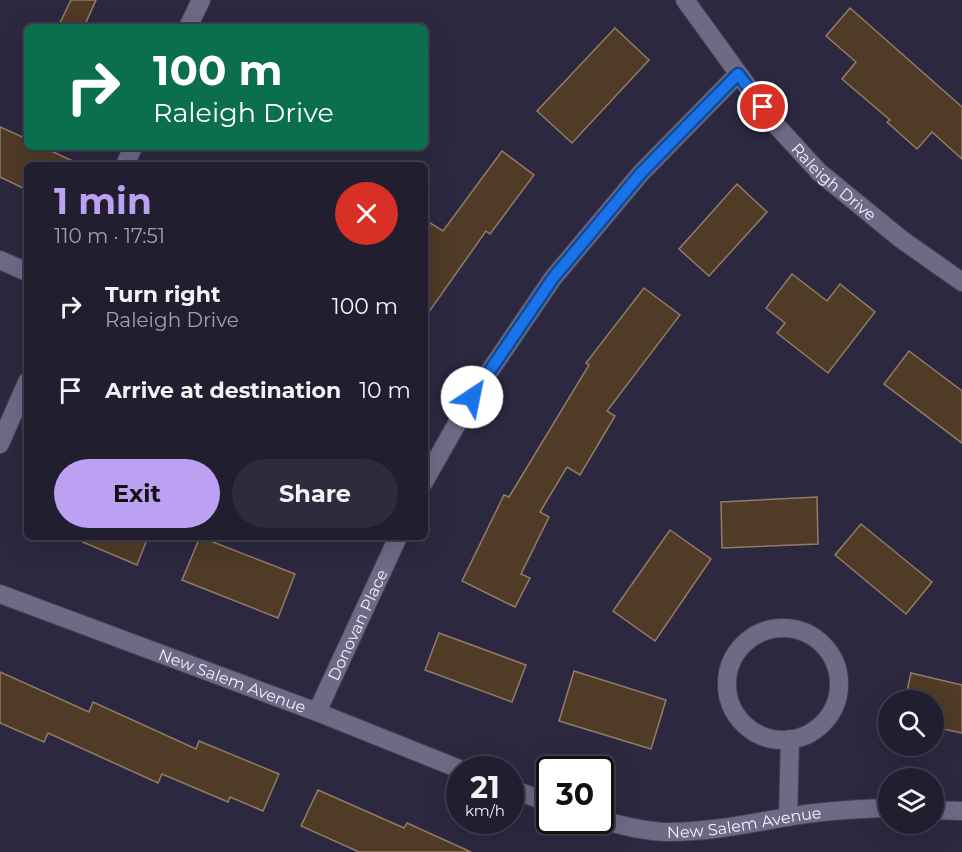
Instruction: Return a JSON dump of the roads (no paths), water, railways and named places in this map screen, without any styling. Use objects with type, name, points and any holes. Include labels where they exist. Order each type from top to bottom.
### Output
[{"type":"street","points":[[189,24],[201,0]]},
{"type":"street","name":"Raleigh Drive","points":[[685,0],[775,124],[819,172],[901,239],[962,282]]},
{"type":"street","points":[[428,475],[472,397],[553,278],[641,173],[738,74]]},
{"type":"street","points":[[0,260],[24,271]]},
{"type":"street","points":[[0,444],[24,389]]},
{"type":"street","name":"Donovan Place","points":[[316,712],[397,540]]},
{"type":"street","name":"New Salem Avenue","points":[[0,594],[316,712],[446,764]]},
{"type":"street","points":[[775,628],[804,632],[816,639],[827,650],[838,676],[838,691],[827,718],[804,736],[790,740],[768,738],[748,729],[731,706],[727,692],[727,677],[738,650],[748,640],[775,628]]},
{"type":"street","points":[[788,817],[790,740]]},
{"type":"street","name":"New Salem Avenue","points":[[614,824],[666,832],[747,826],[788,817],[846,809],[878,808]]},
{"type":"street","points":[[944,810],[962,811]]}]
